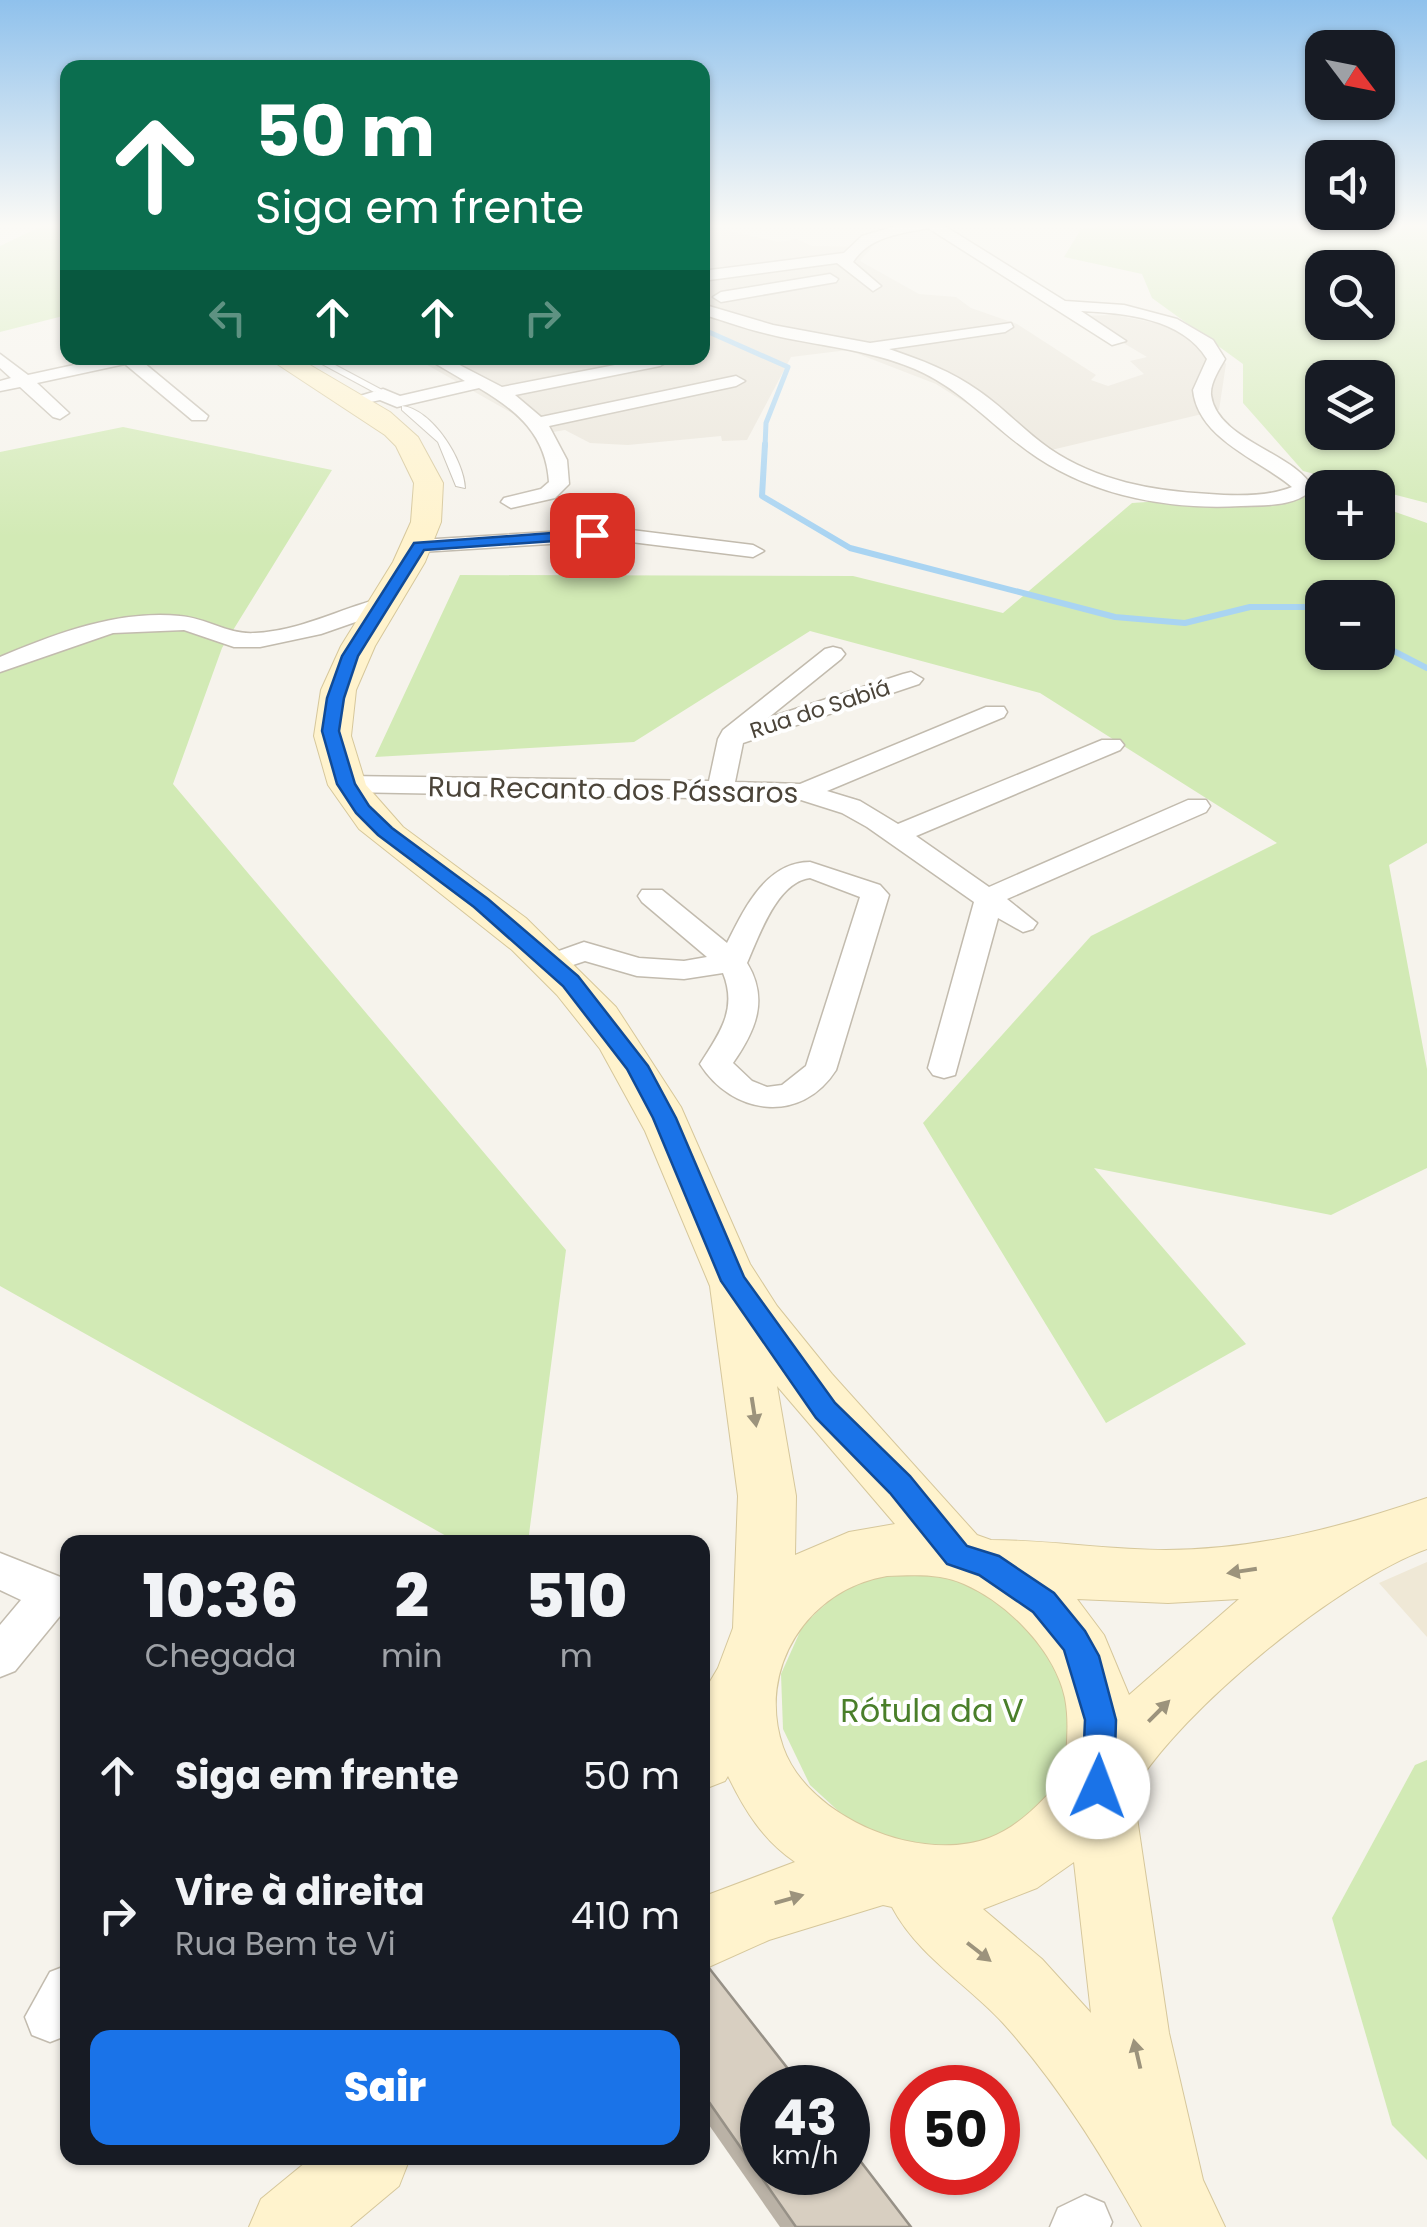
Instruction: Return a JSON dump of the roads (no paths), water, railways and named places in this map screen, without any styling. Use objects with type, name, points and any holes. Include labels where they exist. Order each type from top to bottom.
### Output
[{"type":"main road","points":[[299,365],[383,399],[392,426],[428,474],[429,523],[420,546],[350,656],[336,698],[330,731],[346,784],[362,809],[385,832],[481,903],[570,981],[637,1066],[664,1118],[733,1281],[826,1410],[973,1560],[1044,1603],[1084,1656],[1101,1720],[1098,1787],[1116,1900],[1122,1980],[1175,2205]]},
{"type":"main road","points":[[733,1281],[767,1496],[746,1730],[761,1776],[790,1816],[830,1850],[897,1876],[938,1919],[1030,1998],[1175,2205]]},
{"type":"main road","points":[[710,1744],[754,1655],[798,1585],[846,1558],[901,1548],[973,1560],[1192,1576],[1235,1573],[1399,1533]]},
{"type":"main road","points":[[710,1930],[762,1907],[897,1876],[980,1876],[1036,1851],[1070,1822],[1118,1754],[1208,1662],[1295,1593],[1399,1533]]},
{"type":"main road","points":[[289,2227],[364,2165]]},
{"type":"street","points":[[767,329],[866,348],[940,375],[972,394],[1044,454],[1099,482],[1165,498],[1209,501],[1284,498],[1303,488],[1300,482],[1230,434],[1205,405],[1204,385],[1216,359],[1205,341],[1184,329]]},
{"type":"street","points":[[866,348],[992,329]]},
{"type":"street","points":[[1098,329],[1118,341]]},
{"type":"street","points":[[0,360],[60,413]]},
{"type":"street","points":[[0,386],[95,365]]},
{"type":"street","points":[[137,365],[199,416]]},
{"type":"street","points":[[447,365],[498,393],[538,423],[553,444],[559,484],[548,494],[511,502]]},
{"type":"street","points":[[498,393],[640,365]]},
{"type":"street","points":[[538,423],[736,380]]},
{"type":"street","points":[[383,399],[479,382]]},
{"type":"street","points":[[420,546],[615,534],[754,552]]},
{"type":"street","points":[[0,665],[74,636],[127,623],[191,624],[225,640],[244,641],[314,629],[382,605]]},
{"type":"street","points":[[722,788],[730,739],[833,654]]},
{"type":"street","name":"Rua do Sabiá","points":[[730,739],[911,679]]},
{"type":"street","points":[[803,792],[995,712]]},
{"type":"street","points":[[898,834],[1111,745]]},
{"type":"street","name":"Rua Recanto dos Pássaros","points":[[346,784],[803,792],[851,807],[898,834],[1023,923]]},
{"type":"street","points":[[944,1068],[989,897],[1197,806]]},
{"type":"street","points":[[652,896],[732,963],[744,984],[745,1007],[736,1036],[716,1064],[734,1087],[767,1098],[794,1096],[820,1070],[875,895],[818,872],[803,870],[783,876],[743,938],[732,963]]},
{"type":"street","points":[[549,964],[584,951],[637,967],[684,970],[732,963]]},
{"type":"street","points":[[0,1571],[60,1597],[0,1656]]},
{"type":"lane","points":[[327,365],[440,433],[452,453],[461,486]]},
{"type":"waterway","points":[[710,333],[788,367],[766,423],[765,447]]},
{"type":"waterway","points":[[765,444],[762,496],[850,548],[1115,617],[1185,623],[1250,607],[1305,607]]},
{"type":"waterway","points":[[1395,652],[1427,668]]},
{"type":"park label","name":"Rótula da V","points":[[932,1710]]}]
